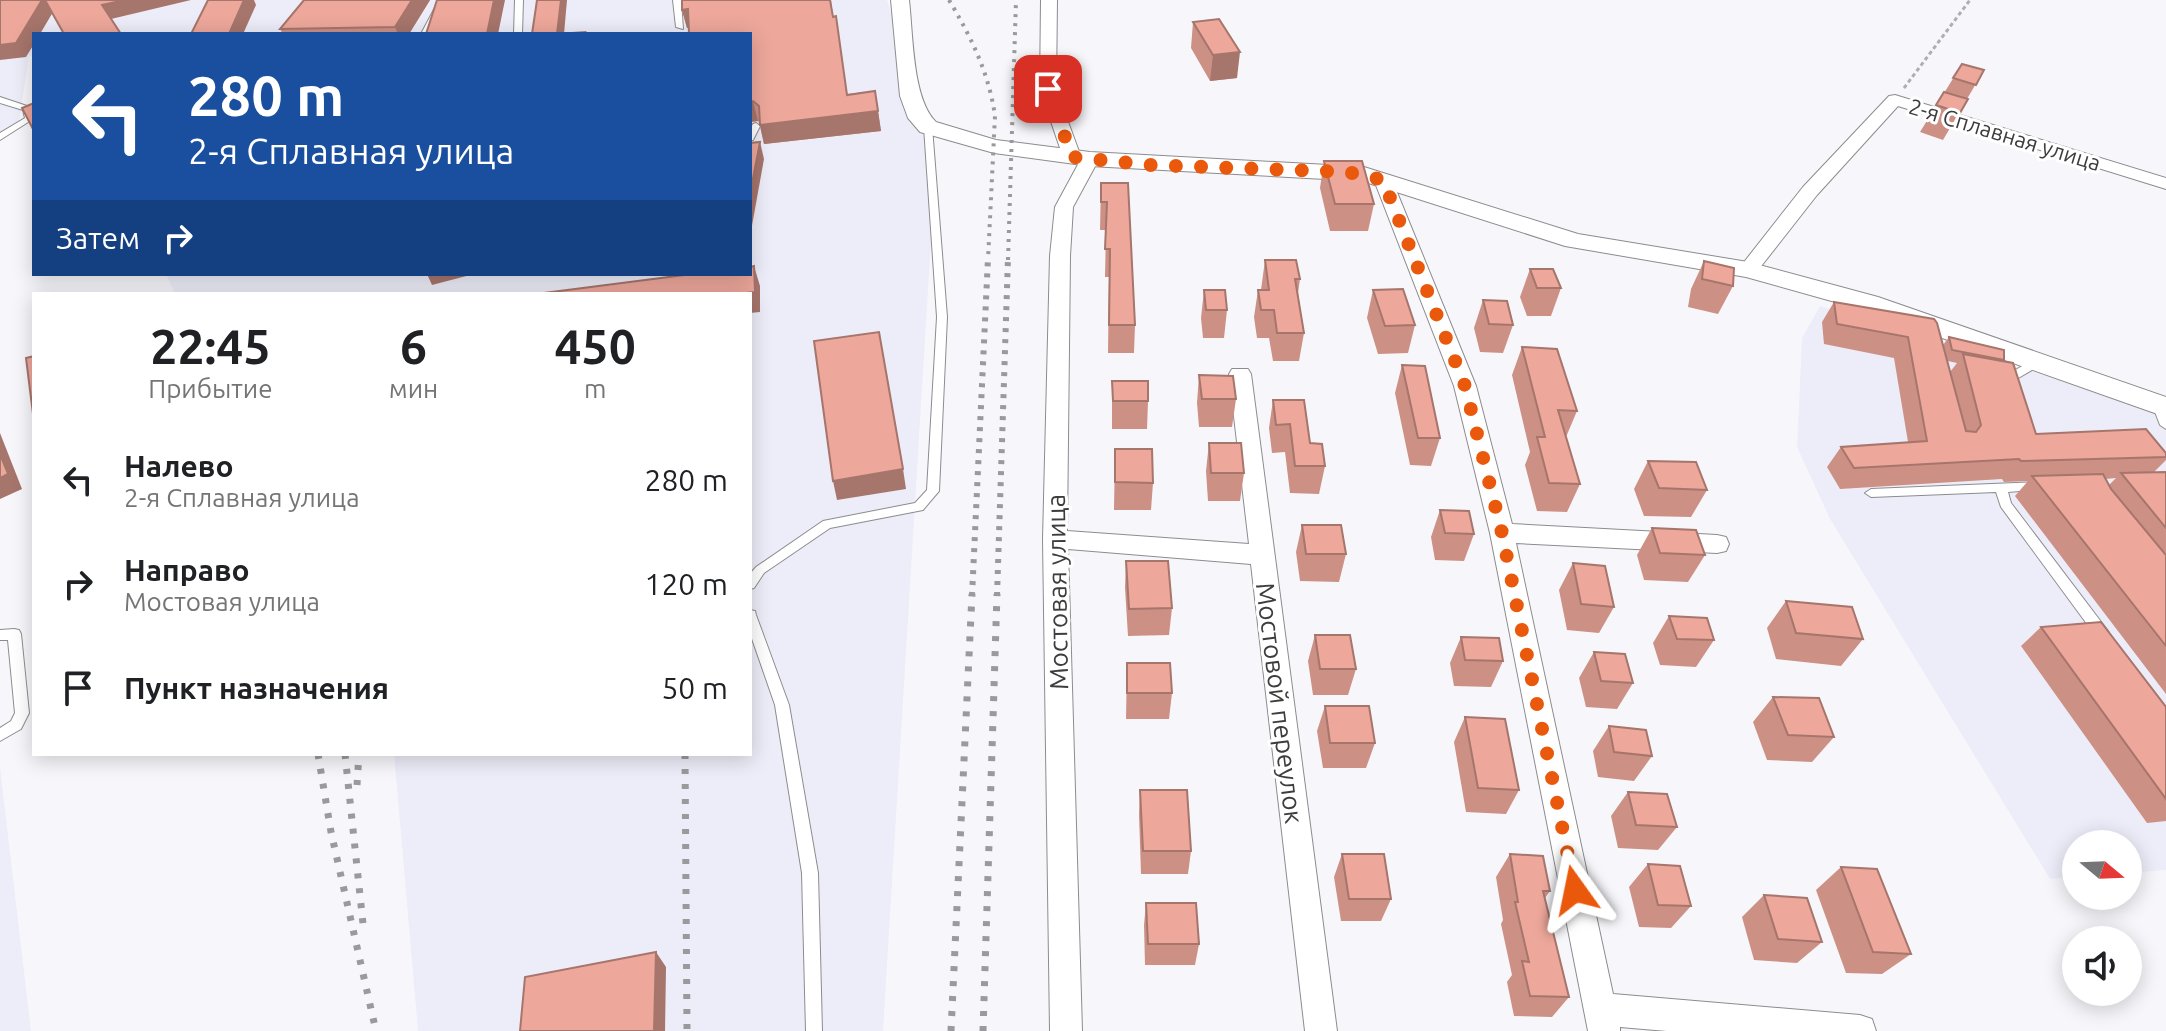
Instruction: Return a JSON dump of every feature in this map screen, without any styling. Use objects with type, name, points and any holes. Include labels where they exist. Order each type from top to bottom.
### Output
[{"type":"street","points":[[900,0],[910,96],[919,118],[928,127],[994,146],[1081,158],[1150,165],[1348,172],[1383,180],[1574,241],[1748,270],[2038,361],[2163,412]]},
{"type":"street","points":[[1049,0],[1048,89],[1081,158]]},
{"type":"street","name":"2-я Сплавная улица","points":[[1748,270],[1810,191],[1895,100],[2166,184]]},
{"type":"street","name":"Мостовая улица","points":[[1066,1031],[1055,539],[1063,220],[1064,207],[1081,158]]},
{"type":"street","points":[[1383,180],[1465,386],[1502,533],[1602,1020],[1860,1031]]},
{"type":"street","name":"Мостовой переулок","points":[[1240,374],[1321,1031]]},
{"type":"street","points":[[1502,533],[1717,544]]},
{"type":"street","points":[[1055,539],[1262,555]]},
{"type":"lane","points":[[426,32],[443,0]]},
{"type":"lane","points":[[518,32],[519,0]]},
{"type":"lane","points":[[677,0],[680,27]]},
{"type":"lane","points":[[0,100],[27,109],[29,119],[0,137]]},
{"type":"lane","points":[[752,134],[756,126]]},
{"type":"lane","points":[[752,581],[760,570],[827,524],[919,507],[933,491],[942,317],[928,127]]},
{"type":"lane","points":[[1994,377],[2009,379],[2038,361]]},
{"type":"lane","points":[[2009,379],[2017,405]]},
{"type":"lane","points":[[1871,493],[2059,485]]},
{"type":"lane","points":[[2001,488],[2005,504],[2110,645]]},
{"type":"lane","points":[[752,621],[782,705],[810,873],[814,1031]]},
{"type":"lane","points":[[0,635],[14,634],[22,713],[16,725],[0,735]]},
{"type":"path","points":[[1895,100],[1970,0]]},
{"type":"shaded area","points":[[0,0],[887,0],[936,158],[883,1031],[418,1031],[394,756],[752,756],[752,292],[174,292],[167,276],[752,276],[752,32],[32,32],[32,55],[29,57],[19,121],[0,131]]},
{"type":"shaded area","points":[[1820,306],[2166,413],[2166,870],[2142,872],[2142,830],[2062,830],[2062,878],[2050,879],[1830,519],[1797,447],[1802,338]]},
{"type":"shaded area","points":[[0,767],[31,1031],[0,1031]]},
{"type":"building","points":[[0,0],[42,0],[16,43],[0,45]]},
{"type":"building","points":[[45,0],[125,0],[102,5],[120,32],[63,32]]},
{"type":"building","points":[[208,0],[244,0],[230,32],[192,32]]},
{"type":"building","points":[[304,0],[412,0],[395,27],[280,29]]},
{"type":"building","points":[[437,0],[494,0],[487,32],[427,32]]},
{"type":"building","points":[[537,0],[561,0],[557,32],[532,32]]},
{"type":"building","points":[[682,0],[830,0],[833,17],[836,16],[847,95],[875,91],[878,111],[760,125],[759,106],[752,101],[752,32],[689,32],[688,9],[682,10]]},
{"type":"building","points":[[1219,19],[1240,52],[1213,55],[1193,22]]},
{"type":"building","points":[[1962,64],[1984,70],[1976,85],[1953,78]]},
{"type":"building","points":[[1944,92],[1968,99],[1960,113],[1936,105]]},
{"type":"building","points":[[32,104],[32,127],[22,108]]},
{"type":"building","points":[[760,142],[752,184],[752,143]]},
{"type":"building","points":[[1324,161],[1362,161],[1374,204],[1335,204]]},
{"type":"building","points":[[1101,183],[1128,183],[1135,325],[1109,325],[1110,249],[1105,249],[1107,202],[1101,202]]},
{"type":"building","points":[[1265,260],[1296,260],[1300,279],[1295,279],[1304,333],[1277,333],[1274,310],[1261,310],[1258,290],[1269,290]]},
{"type":"building","points":[[1704,261],[1734,268],[1733,286],[1702,279]]},
{"type":"building","points":[[752,266],[755,292],[552,292],[676,276],[752,276]]},
{"type":"building","points":[[1530,269],[1553,269],[1561,288],[1537,288]]},
{"type":"building","points":[[1403,289],[1415,325],[1385,326],[1373,290]]},
{"type":"building","points":[[1204,290],[1225,290],[1227,310],[1206,310]]},
{"type":"building","points":[[1483,300],[1507,301],[1513,325],[1489,324]]},
{"type":"building","points":[[1834,302],[1934,319],[1966,431],[1976,432],[1981,425],[1963,354],[2013,363],[2036,434],[2146,429],[2166,457],[2019,459],[1854,468],[1841,447],[1927,441],[1908,337],[1837,324]]},
{"type":"building","points":[[879,332],[903,469],[833,481],[814,341]]},
{"type":"building","points":[[1949,337],[2004,350],[2004,360],[1952,350]]},
{"type":"building","points":[[1522,347],[1557,349],[1577,411],[1558,410],[1580,484],[1549,483],[1537,437],[1545,437]]},
{"type":"building","points":[[32,356],[32,406],[26,358]]},
{"type":"building","points":[[1402,365],[1425,366],[1440,438],[1418,438]]},
{"type":"building","points":[[1199,375],[1233,376],[1236,399],[1202,399]]},
{"type":"building","points":[[1112,381],[1148,381],[1148,401],[1113,401]]},
{"type":"building","points":[[1273,400],[1304,400],[1310,443],[1322,444],[1325,466],[1295,466],[1290,424],[1276,425]]},
{"type":"building","points":[[1209,443],[1241,443],[1244,473],[1211,473]]},
{"type":"building","points":[[1115,449],[1152,449],[1153,483],[1115,482]]},
{"type":"building","points":[[0,454],[8,474],[0,478]]},
{"type":"building","points":[[1648,461],[1696,462],[1707,490],[1659,488]]},
{"type":"building","points":[[2166,472],[2166,528],[2121,473]]},
{"type":"building","points":[[2103,474],[2111,489],[2166,555],[2166,646],[2032,476]]},
{"type":"building","points":[[1440,510],[1469,511],[1474,534],[1445,533]]},
{"type":"building","points":[[1302,525],[1341,525],[1346,554],[1306,554]]},
{"type":"building","points":[[1652,528],[1696,530],[1705,555],[1660,553]]},
{"type":"building","points":[[1126,561],[1168,561],[1172,608],[1129,609]]},
{"type":"building","points":[[1573,563],[1605,566],[1614,607],[1581,604]]},
{"type":"building","points":[[1786,601],[1852,607],[1863,639],[1796,633]]},
{"type":"building","points":[[1669,616],[1707,618],[1714,640],[1677,639]]},
{"type":"building","points":[[2101,622],[2166,707],[2166,799],[2041,627]]},
{"type":"building","points":[[1315,635],[1350,635],[1356,669],[1320,669]]},
{"type":"building","points":[[1461,637],[1499,638],[1503,661],[1465,660]]},
{"type":"building","points":[[1594,652],[1625,654],[1633,683],[1601,681]]},
{"type":"building","points":[[1127,663],[1170,663],[1172,693],[1127,693]]},
{"type":"building","points":[[1773,697],[1819,698],[1834,737],[1788,735]]},
{"type":"building","points":[[1325,706],[1369,706],[1375,743],[1330,743]]},
{"type":"building","points":[[1465,717],[1505,719],[1519,790],[1478,788]]},
{"type":"building","points":[[1609,726],[1646,730],[1652,756],[1614,752]]},
{"type":"building","points":[[1140,790],[1187,790],[1191,851],[1143,851]]},
{"type":"building","points":[[1628,792],[1667,794],[1677,827],[1636,825]]},
{"type":"building","points":[[1342,854],[1384,854],[1391,899],[1349,899]]},
{"type":"building","points":[[1510,854],[1543,856],[1550,891],[1543,891],[1569,997],[1530,996],[1522,961],[1529,962],[1515,902],[1518,902]]},
{"type":"building","points":[[1648,864],[1680,866],[1691,906],[1658,905]]},
{"type":"building","points":[[1841,867],[1877,869],[1911,954],[1873,952]]},
{"type":"building","points":[[1764,895],[1807,898],[1822,942],[1778,939]]},
{"type":"building","points":[[1146,903],[1196,903],[1199,944],[1148,944]]},
{"type":"building","points":[[656,952],[654,1031],[520,1031],[525,977]]},
{"type":"railway","points":[[949,0],[978,56],[995,116],[988,260]]},
{"type":"railway","points":[[1008,260],[1016,0]]},
{"type":"railway","points":[[972,596],[988,258]]},
{"type":"railway","points":[[997,596],[1008,258]]},
{"type":"railway","points":[[951,1031],[972,594]]},
{"type":"railway","points":[[983,1031],[997,594]]},
{"type":"railway","points":[[318,756],[331,832],[376,1031]]},
{"type":"railway","points":[[345,756],[364,933]]},
{"type":"railway","points":[[357,785],[359,756]]},
{"type":"railway","points":[[685,756],[687,1031]]},
{"type":"route","points":[[1048,89],[1072,157],[1150,165],[1348,172],[1383,180],[1465,386],[1502,533],[1575,890]]}]
